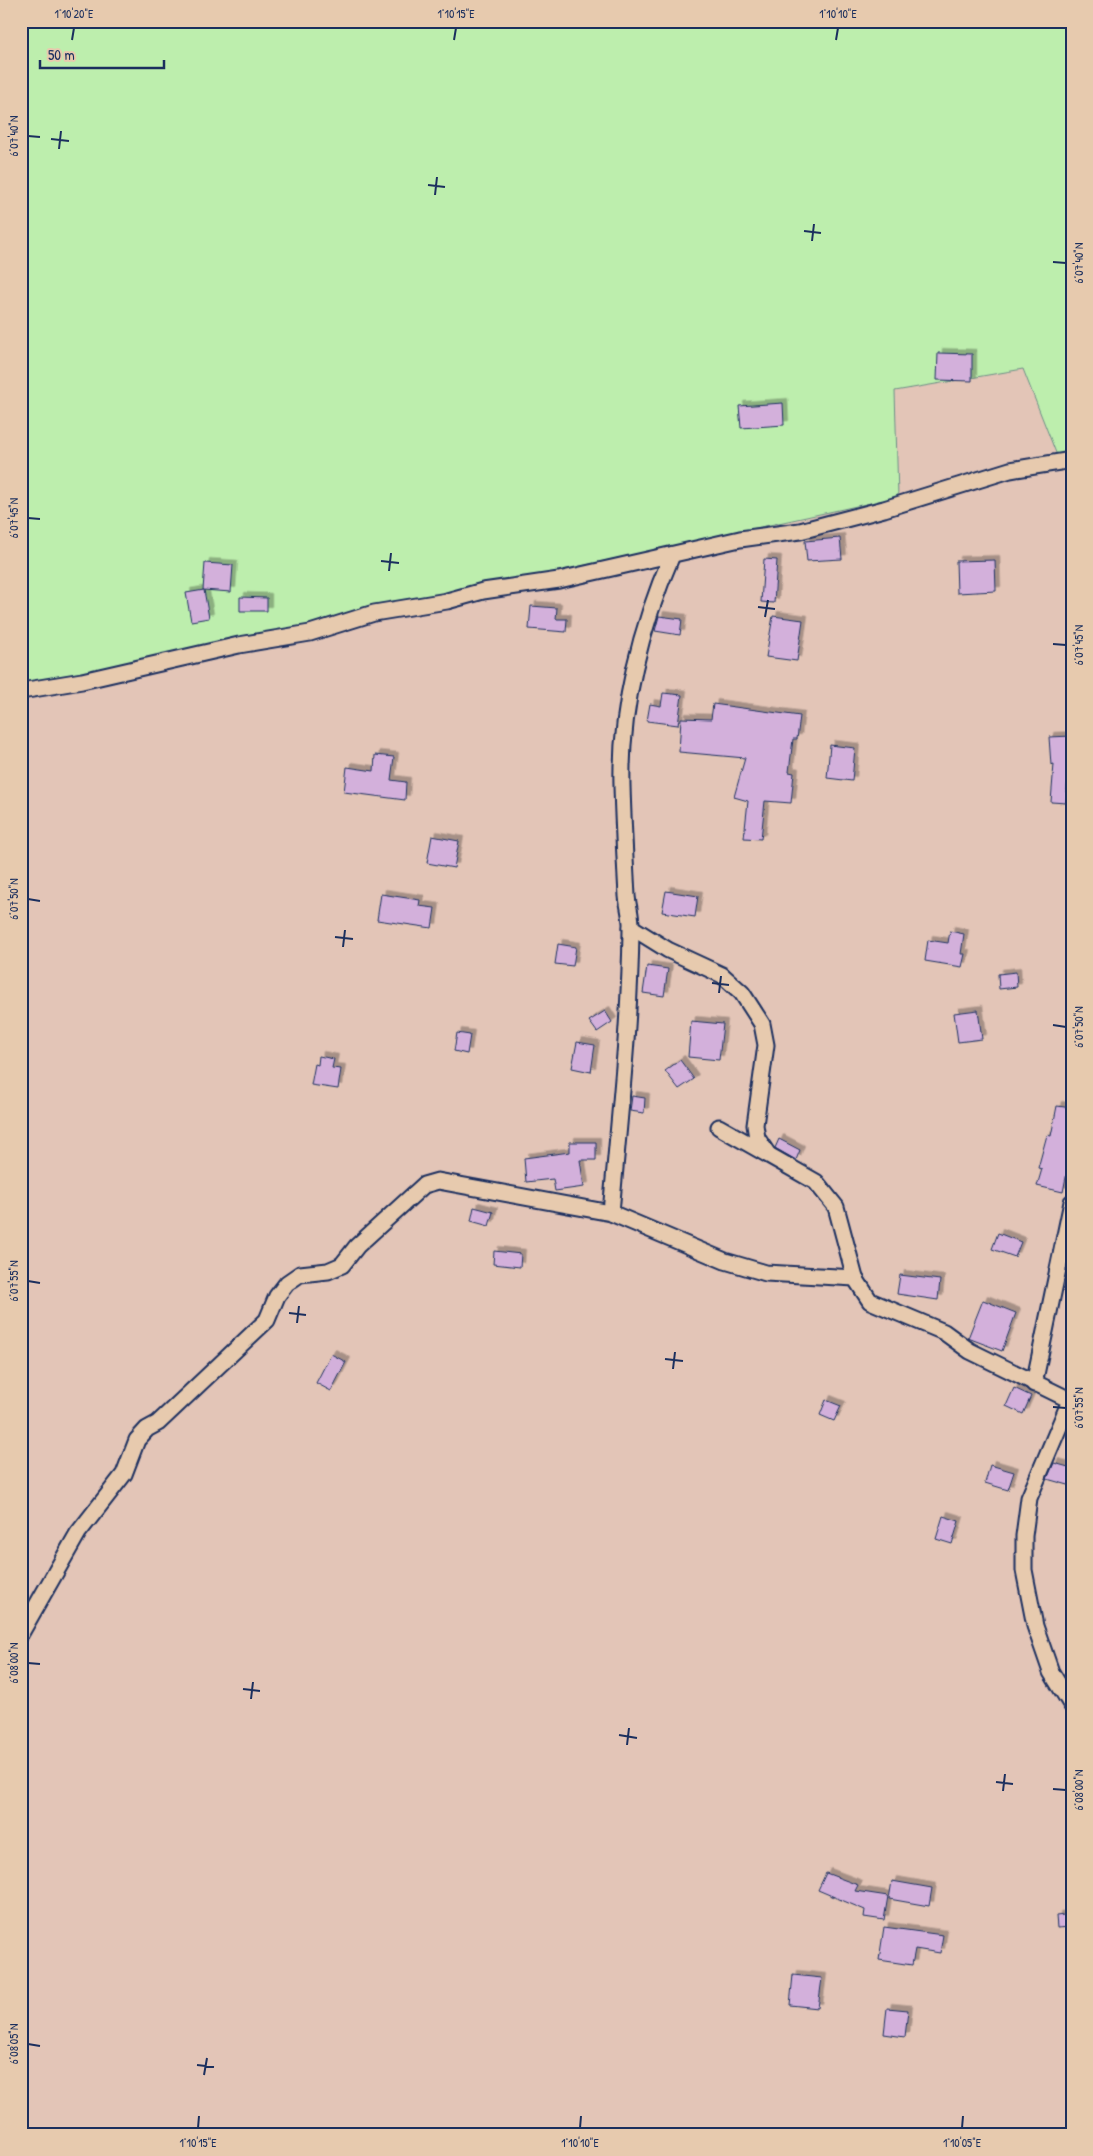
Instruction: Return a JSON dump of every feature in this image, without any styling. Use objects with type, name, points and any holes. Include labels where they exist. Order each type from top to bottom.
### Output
[{"type":"street","points":[[21,692],[310,633],[374,613],[447,601],[483,591],[559,580],[740,539],[800,531],[884,509],[1010,470],[1072,460]]},
{"type":"street","points":[[611,1213],[625,1064],[632,927],[626,861],[622,744],[644,634],[657,591],[672,555]]},
{"type":"street","points":[[632,927],[668,950],[722,975],[742,993],[762,1024],[766,1045],[755,1125],[757,1138],[769,1157]]},
{"type":"street","points":[[720,1127],[769,1157],[816,1182],[836,1207],[856,1278],[870,1301],[944,1332],[970,1351],[1071,1401],[1029,1498],[1024,1536],[1024,1570],[1035,1626],[1050,1672],[1072,1706]]},
{"type":"street","points":[[21,1633],[78,1533],[124,1474],[137,1440],[147,1428],[158,1423],[267,1320],[277,1296],[287,1283],[300,1274],[328,1271],[342,1265],[357,1246],[424,1185],[438,1181],[611,1213],[725,1261],[766,1273],[856,1278]]},
{"type":"street","points":[[1034,1384],[1072,1202]]},
{"type":"green space","points":[[21,21],[1072,21],[1072,455],[1058,458],[1023,369],[895,391],[898,497],[21,688]]},
{"type":"building","points":[[938,353],[972,354],[972,381],[937,380]]},
{"type":"building","points":[[783,403],[784,425],[741,428],[739,406]]},
{"type":"building","points":[[840,538],[842,559],[807,561],[805,541]]},
{"type":"building","points":[[764,559],[777,560],[774,603],[761,602]]},
{"type":"building","points":[[995,560],[996,591],[957,593],[956,561]]},
{"type":"building","points":[[205,563],[233,565],[231,592],[203,590]]},
{"type":"building","points":[[204,590],[209,618],[191,621],[186,593]]},
{"type":"building","points":[[240,597],[267,598],[267,611],[240,611]]},
{"type":"building","points":[[531,606],[557,608],[556,619],[567,619],[566,632],[529,629]]},
{"type":"building","points":[[659,616],[682,619],[680,635],[655,631]]},
{"type":"building","points":[[773,616],[803,620],[797,661],[766,657]]},
{"type":"building","points":[[663,693],[682,695],[678,725],[647,721],[650,704],[661,706]]},
{"type":"building","points":[[713,704],[800,716],[797,739],[793,739],[789,772],[794,773],[791,803],[765,801],[761,839],[744,838],[748,801],[734,797],[745,758],[679,752],[681,718],[711,719]]},
{"type":"building","points":[[1072,736],[1072,763],[1069,763],[1066,803],[1051,802],[1054,764],[1051,765],[1049,737]]},
{"type":"building","points":[[830,745],[855,748],[852,781],[827,778]]},
{"type":"building","points":[[375,755],[394,757],[391,780],[406,782],[405,800],[344,792],[347,767],[374,771]]},
{"type":"building","points":[[432,836],[459,841],[454,868],[427,863]]},
{"type":"building","points":[[666,891],[698,896],[695,917],[662,912]]},
{"type":"building","points":[[381,894],[420,900],[419,906],[435,908],[432,928],[377,920]]},
{"type":"building","points":[[950,931],[964,934],[961,954],[965,954],[962,967],[925,961],[928,940],[948,943]]},
{"type":"building","points":[[558,944],[576,947],[573,966],[555,964]]},
{"type":"building","points":[[647,966],[668,969],[664,996],[643,993]]},
{"type":"building","points":[[1016,972],[1017,987],[999,989],[998,974]]},
{"type":"building","points":[[978,1010],[982,1039],[958,1042],[954,1013]]},
{"type":"building","points":[[605,1011],[612,1022],[597,1032],[589,1021]]},
{"type":"building","points":[[691,1021],[723,1024],[719,1060],[688,1057]]},
{"type":"building","points":[[457,1033],[470,1035],[467,1054],[454,1051]]},
{"type":"building","points":[[577,1042],[595,1045],[591,1072],[572,1068]]},
{"type":"building","points":[[319,1056],[334,1059],[332,1068],[341,1069],[338,1089],[311,1085],[315,1064],[318,1065]]},
{"type":"building","points":[[680,1060],[694,1079],[679,1089],[665,1071]]},
{"type":"building","points":[[632,1096],[645,1098],[644,1113],[630,1111]]},
{"type":"building","points":[[1057,1106],[1072,1108],[1072,1147],[1063,1192],[1037,1186],[1042,1169],[1038,1168],[1047,1135],[1051,1136]]},
{"type":"building","points":[[779,1139],[800,1150],[796,1160],[775,1148]]},
{"type":"building","points":[[570,1142],[596,1142],[596,1160],[580,1160],[584,1187],[555,1191],[553,1179],[526,1182],[524,1158],[570,1152]]},
{"type":"building","points":[[474,1207],[493,1212],[489,1226],[471,1221]]},
{"type":"building","points":[[998,1233],[1021,1242],[1015,1257],[992,1249]]},
{"type":"building","points":[[494,1251],[521,1254],[520,1267],[493,1264]]},
{"type":"building","points":[[900,1275],[940,1280],[938,1300],[897,1294]]},
{"type":"building","points":[[983,1300],[1016,1313],[1002,1351],[968,1338]]},
{"type":"building","points":[[331,1354],[346,1362],[331,1391],[316,1383]]},
{"type":"building","points":[[1014,1388],[1031,1396],[1023,1414],[1006,1406]]},
{"type":"building","points":[[826,1400],[841,1406],[834,1421],[820,1415]]},
{"type":"building","points":[[1054,1463],[1072,1468],[1072,1486],[1047,1479]]},
{"type":"building","points":[[990,1465],[1014,1472],[1008,1490],[985,1483]]},
{"type":"building","points":[[943,1516],[959,1521],[952,1544],[936,1539]]},
{"type":"building","points":[[826,1873],[858,1885],[855,1891],[888,1896],[884,1920],[864,1917],[865,1910],[818,1890]]},
{"type":"building","points":[[892,1881],[932,1888],[929,1906],[889,1899]]},
{"type":"building","points":[[1072,1914],[1072,1927],[1057,1928],[1056,1916]]},
{"type":"building","points":[[884,1927],[943,1935],[940,1953],[915,1949],[912,1965],[879,1960]]},
{"type":"building","points":[[793,1975],[822,1978],[818,2008],[790,2005]]},
{"type":"building","points":[[887,2008],[908,2010],[905,2037],[884,2034]]}]
